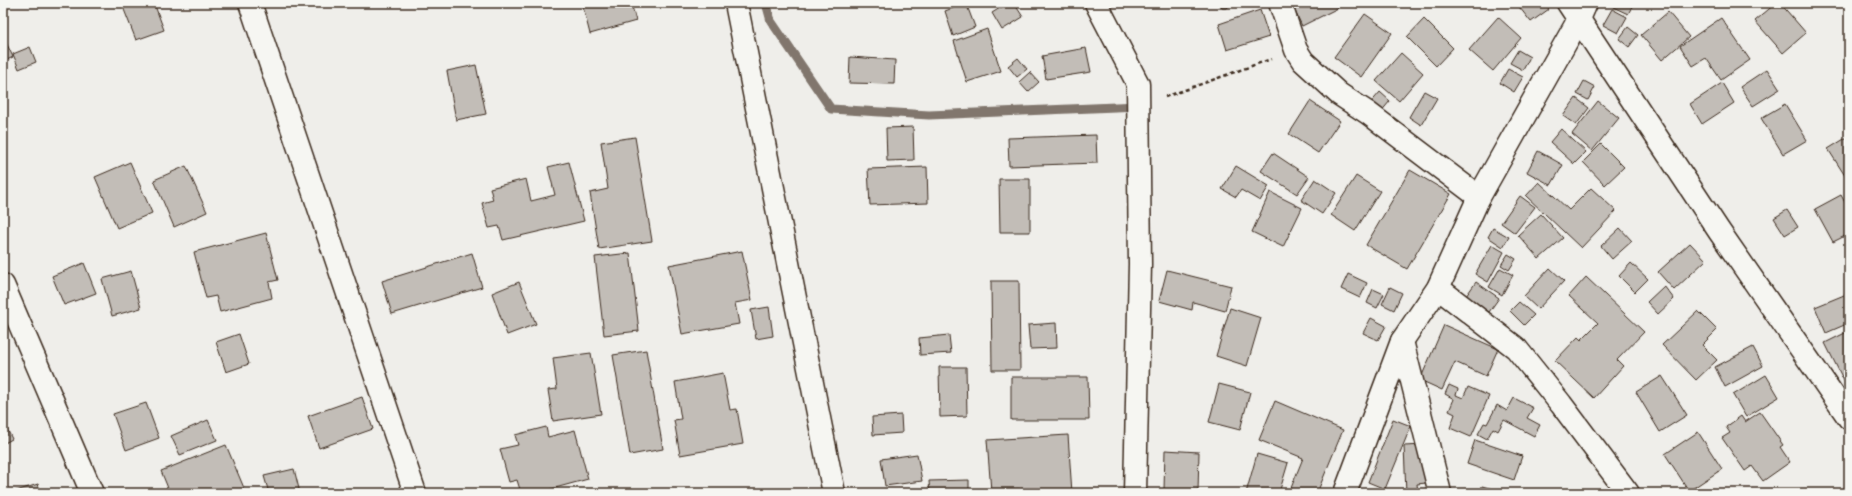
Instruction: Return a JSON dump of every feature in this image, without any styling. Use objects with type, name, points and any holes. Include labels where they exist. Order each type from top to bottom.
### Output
[{"type":"street","points":[[250,3],[415,493]]},
{"type":"street","points":[[736,3],[834,493]]},
{"type":"street","points":[[1096,3],[1115,37],[1138,84],[1140,264],[1135,493]]},
{"type":"street","points":[[1280,3],[1296,50],[1303,62],[1339,94],[1368,113],[1479,197]]},
{"type":"street","points":[[1345,493],[1402,341],[1438,288],[1479,197],[1577,8]]},
{"type":"street","points":[[1577,8],[1719,231],[1849,418]]},
{"type":"street","points":[[3,285],[92,493]]},
{"type":"street","points":[[1438,288],[1516,348],[1561,404],[1628,493]]},
{"type":"street","points":[[1402,341],[1440,493]]},
{"type":"path","points":[[1139,106],[1296,50]]},
{"type":"building","points":[[134,3],[154,3],[164,30],[136,40],[123,7]]},
{"type":"building","points":[[582,3],[631,3],[636,21],[590,34]]},
{"type":"building","points":[[966,3],[975,27],[953,36],[945,11]]},
{"type":"building","points":[[1008,3],[1014,3],[1023,17],[1002,30],[992,13]]},
{"type":"building","points":[[1217,3],[1233,3],[1227,8],[1222,8]]},
{"type":"building","points":[[1301,3],[1335,3],[1338,8],[1302,26],[1293,7]]},
{"type":"building","points":[[1516,3],[1544,3],[1549,9],[1531,22]]},
{"type":"building","points":[[1615,3],[1634,3],[1628,14],[1613,7]]},
{"type":"building","points":[[1776,3],[1780,3],[1806,33],[1783,53],[1755,21]]},
{"type":"building","points":[[1612,9],[1627,17],[1618,33],[1603,25]]},
{"type":"building","points":[[1260,10],[1269,37],[1227,50],[1219,24]]},
{"type":"building","points":[[1668,12],[1689,37],[1662,60],[1641,35]]},
{"type":"building","points":[[1365,14],[1392,33],[1361,77],[1334,57]]},
{"type":"building","points":[[1498,17],[1521,38],[1493,71],[1469,50]]},
{"type":"building","points":[[1721,18],[1750,60],[1721,80],[1706,58],[1693,66],[1680,46]]},
{"type":"building","points":[[1424,19],[1453,48],[1436,66],[1407,37]]},
{"type":"building","points":[[1628,27],[1638,35],[1629,47],[1619,39]]},
{"type":"building","points":[[987,29],[1001,71],[967,82],[954,41]]},
{"type":"building","points":[[3,36],[13,57],[3,62]]},
{"type":"building","points":[[30,47],[36,62],[19,69],[13,54]]},
{"type":"building","points":[[1086,48],[1091,72],[1046,79],[1042,56]]},
{"type":"building","points":[[1518,50],[1530,57],[1523,70],[1510,63]]},
{"type":"building","points":[[1401,53],[1423,73],[1399,101],[1376,81]]},
{"type":"building","points":[[850,57],[895,60],[894,84],[849,83]]},
{"type":"building","points":[[1018,58],[1027,69],[1017,77],[1008,66]]},
{"type":"building","points":[[476,65],[486,114],[456,120],[447,71]]},
{"type":"building","points":[[1508,69],[1523,77],[1514,92],[1500,83]]},
{"type":"building","points":[[1767,69],[1780,89],[1753,106],[1740,87]]},
{"type":"building","points":[[1030,72],[1039,82],[1028,92],[1019,82]]},
{"type":"building","points":[[1584,81],[1595,87],[1588,100],[1577,94]]},
{"type":"building","points":[[1722,83],[1734,103],[1702,124],[1690,104]]},
{"type":"building","points":[[1424,91],[1437,98],[1421,125],[1409,117]]},
{"type":"building","points":[[1380,92],[1390,101],[1380,113],[1369,105]]},
{"type":"building","points":[[1576,98],[1589,108],[1576,125],[1563,116]]},
{"type":"building","points":[[1310,101],[1340,121],[1318,153],[1289,134]]},
{"type":"building","points":[[1598,101],[1619,118],[1592,151],[1572,134]]},
{"type":"building","points":[[1785,104],[1807,140],[1783,154],[1761,118]]},
{"type":"building","points":[[913,127],[914,160],[887,161],[886,128]]},
{"type":"building","points":[[1561,129],[1586,152],[1574,164],[1550,142]]},
{"type":"building","points":[[1096,135],[1097,163],[1009,166],[1008,138]]},
{"type":"building","points":[[1849,136],[1849,182],[1828,149]]},
{"type":"building","points":[[635,137],[652,241],[599,249],[590,193],[608,189],[601,142]]},
{"type":"building","points":[[1601,144],[1624,167],[1605,185],[1583,162]]},
{"type":"building","points":[[1538,151],[1563,165],[1551,185],[1527,172]]},
{"type":"building","points":[[1273,153],[1309,177],[1297,194],[1261,171]]},
{"type":"building","points":[[130,162],[152,213],[117,228],[95,177]]},
{"type":"building","points":[[569,162],[584,221],[503,240],[499,226],[489,228],[482,203],[493,200],[490,188],[526,179],[531,201],[555,195],[548,167]]},
{"type":"building","points":[[186,166],[207,212],[174,227],[154,180]]},
{"type":"building","points":[[1236,166],[1269,186],[1260,201],[1241,190],[1236,197],[1222,189]]},
{"type":"building","points":[[927,167],[928,203],[870,205],[868,169]]},
{"type":"building","points":[[1410,170],[1451,194],[1407,269],[1366,245]]},
{"type":"building","points":[[1356,176],[1380,191],[1355,231],[1331,215]]},
{"type":"building","points":[[999,179],[1030,179],[1030,232],[1000,232]]},
{"type":"building","points":[[1315,179],[1336,193],[1322,214],[1301,200]]},
{"type":"building","points":[[1539,182],[1569,210],[1591,188],[1616,211],[1581,248],[1526,196]]},
{"type":"building","points":[[1270,192],[1302,208],[1283,247],[1252,232]]},
{"type":"building","points":[[1841,195],[1849,210],[1849,234],[1833,242],[1815,209]]},
{"type":"building","points":[[1520,196],[1535,207],[1515,233],[1501,223]]},
{"type":"building","points":[[1787,210],[1798,227],[1785,235],[1774,218]]},
{"type":"building","points":[[1541,214],[1563,238],[1539,259],[1518,235]]},
{"type":"building","points":[[1493,228],[1509,237],[1503,247],[1488,237]]},
{"type":"building","points":[[1620,228],[1632,241],[1612,259],[1601,246]]},
{"type":"building","points":[[266,233],[278,280],[269,282],[272,298],[220,312],[216,296],[206,298],[194,252]]},
{"type":"building","points":[[1690,243],[1706,260],[1674,290],[1658,272]]},
{"type":"building","points":[[1492,245],[1504,252],[1488,282],[1475,274]]},
{"type":"building","points":[[742,251],[752,300],[735,303],[739,324],[682,334],[669,265]]},
{"type":"building","points":[[472,253],[482,287],[392,314],[382,281]]},
{"type":"building","points":[[630,253],[639,331],[604,335],[595,257]]},
{"type":"building","points":[[1508,254],[1516,259],[1509,270],[1501,265]]},
{"type":"building","points":[[84,263],[96,293],[64,305],[52,276]]},
{"type":"building","points":[[1631,263],[1648,279],[1635,292],[1619,276]]},
{"type":"building","points":[[1500,268],[1513,275],[1502,295],[1489,287]]},
{"type":"building","points":[[1550,268],[1564,281],[1538,309],[1524,296]]},
{"type":"building","points":[[1167,270],[1231,286],[1225,311],[1193,302],[1192,310],[1159,301]]},
{"type":"building","points":[[131,271],[141,308],[112,316],[102,279]]},
{"type":"building","points":[[1348,274],[1367,283],[1360,298],[1341,289]]},
{"type":"building","points":[[1586,277],[1644,332],[1617,360],[1623,366],[1594,398],[1555,361],[1578,337],[1581,340],[1598,323],[1569,296]]},
{"type":"building","points":[[991,281],[1019,281],[1020,370],[992,370]]},
{"type":"building","points":[[519,282],[536,324],[507,335],[492,293]]},
{"type":"building","points":[[1476,282],[1499,298],[1489,312],[1466,296]]},
{"type":"building","points":[[1664,286],[1674,299],[1658,314],[1647,302]]},
{"type":"building","points":[[1390,287],[1402,293],[1394,310],[1382,304]]},
{"type":"building","points":[[1373,289],[1384,294],[1377,308],[1367,303]]},
{"type":"building","points":[[1849,293],[1849,323],[1826,333],[1815,307]]},
{"type":"building","points":[[1519,302],[1534,315],[1524,325],[1510,311]]},
{"type":"building","points":[[769,307],[773,336],[756,339],[751,310]]},
{"type":"building","points":[[1230,308],[1261,318],[1247,366],[1216,356]]},
{"type":"building","points":[[1698,311],[1717,330],[1702,345],[1717,360],[1696,380],[1662,345]]},
{"type":"building","points":[[1371,318],[1386,326],[1378,340],[1363,333]]},
{"type":"building","points":[[1056,323],[1057,348],[1030,349],[1028,325]]},
{"type":"building","points":[[1444,325],[1498,349],[1486,376],[1455,362],[1442,390],[1420,380]]},
{"type":"building","points":[[1849,331],[1849,378],[1844,381],[1825,343]]},
{"type":"building","points":[[239,334],[249,364],[226,372],[216,342]]},
{"type":"building","points":[[949,335],[951,353],[920,355],[919,338]]},
{"type":"building","points":[[1753,347],[1763,366],[1725,387],[1715,367]]},
{"type":"building","points":[[646,350],[663,449],[630,455],[613,355]]},
{"type":"building","points":[[591,353],[601,414],[553,421],[548,390],[557,389],[553,358]]},
{"type":"building","points":[[939,367],[966,367],[967,416],[940,417]]},
{"type":"building","points":[[723,373],[730,410],[737,409],[743,444],[680,455],[674,420],[681,419],[675,382]]},
{"type":"building","points":[[1766,375],[1779,397],[1746,417],[1733,395]]},
{"type":"building","points":[[1662,376],[1687,415],[1660,432],[1636,392]]},
{"type":"building","points":[[1011,377],[1088,377],[1089,420],[1011,420]]},
{"type":"building","points":[[1219,384],[1250,392],[1240,430],[1209,422]]},
{"type":"building","points":[[1449,385],[1458,389],[1456,395],[1463,398],[1468,387],[1489,396],[1471,437],[1450,428],[1455,414],[1449,411],[1454,399],[1445,394]]},
{"type":"building","points":[[362,397],[373,429],[319,448],[308,416]]},
{"type":"building","points":[[1514,398],[1533,408],[1527,418],[1540,425],[1534,436],[1504,420],[1498,431],[1493,428],[1487,439],[1478,434],[1484,423],[1487,424],[1497,405],[1507,411]]},
{"type":"building","points":[[1275,401],[1343,430],[1317,493],[1289,493],[1303,458],[1259,440]]},
{"type":"building","points":[[146,403],[159,438],[126,450],[113,414]]},
{"type":"building","points":[[1760,412],[1783,445],[1780,447],[1790,462],[1763,481],[1752,466],[1745,471],[1722,438],[1730,433],[1726,427],[1741,416],[1745,422]]},
{"type":"building","points":[[901,415],[902,433],[873,435],[872,417]]},
{"type":"building","points":[[1393,419],[1411,426],[1385,489],[1368,482]]},
{"type":"building","points":[[208,420],[217,440],[180,455],[171,436]]},
{"type":"building","points":[[3,421],[12,439],[3,444]]},
{"type":"building","points":[[546,427],[548,437],[575,430],[588,479],[537,493],[521,493],[517,480],[509,482],[500,449],[518,445],[515,435]]},
{"type":"building","points":[[1698,432],[1722,469],[1689,491],[1665,454]]},
{"type":"building","points":[[1068,435],[1072,493],[1020,493],[1019,489],[991,491],[987,440]]},
{"type":"building","points":[[1475,440],[1522,456],[1514,480],[1467,464]]},
{"type":"building","points":[[226,445],[244,488],[231,493],[170,493],[161,471]]},
{"type":"building","points":[[1424,445],[1426,483],[1417,484],[1418,493],[1406,493],[1404,446]]},
{"type":"building","points":[[1165,450],[1199,452],[1198,492],[1164,490]]},
{"type":"building","points":[[917,454],[922,481],[885,486],[881,459]]},
{"type":"building","points":[[1257,454],[1288,463],[1279,493],[1246,493]]},
{"type":"building","points":[[294,469],[300,493],[269,493],[264,476]]},
{"type":"building","points":[[969,480],[969,492],[982,493],[930,493],[929,481]]},
{"type":"building","points":[[38,484],[41,493],[10,493]]},
{"type":"building","points":[[1482,486],[1507,493],[1481,493]]},
{"type":"waterway","points":[[766,3],[771,21],[831,109],[929,115],[1139,106]]}]
